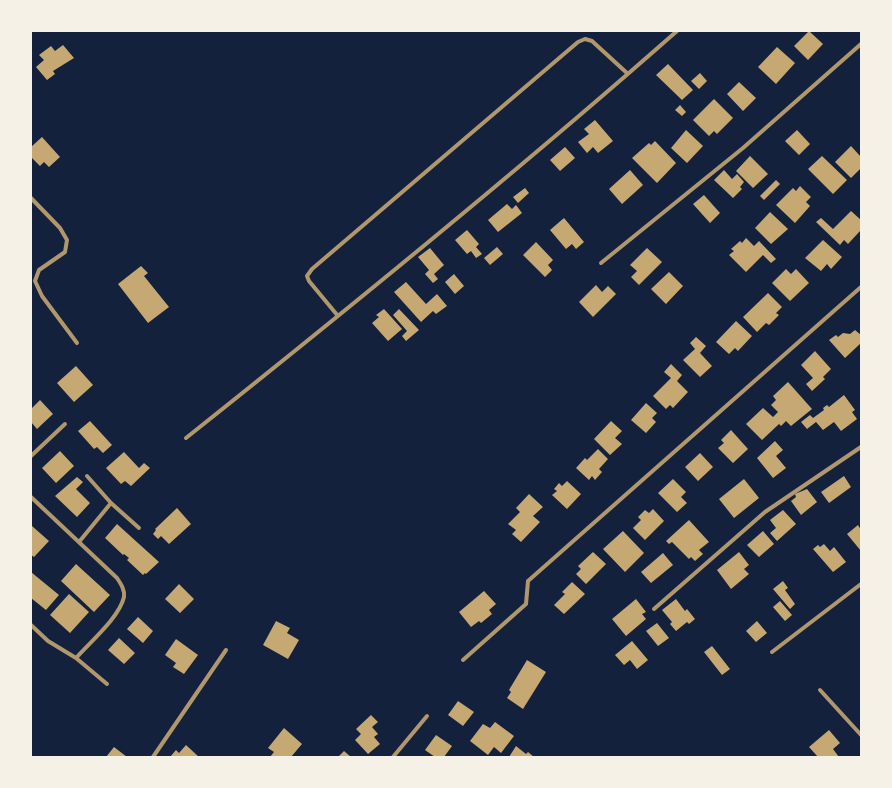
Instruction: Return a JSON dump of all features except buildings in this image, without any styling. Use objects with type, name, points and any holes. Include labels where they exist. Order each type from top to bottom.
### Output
[{"type":"street","points":[[186,438],[338,316],[628,74],[677,31]]},
{"type":"street","points":[[338,316],[309,281],[307,276],[312,269],[578,42],[585,39],[592,41],[628,74]]},
{"type":"street","points":[[601,263],[743,148],[861,44]]},
{"type":"street","points":[[31,198],[60,228],[68,240],[65,252],[38,270],[35,281],[42,296],[77,343]]},
{"type":"street","points":[[463,660],[526,604],[528,581],[861,288]]},
{"type":"street","points":[[31,456],[65,424]]},
{"type":"street","points":[[654,609],[765,512],[861,447]]},
{"type":"street","points":[[87,476],[112,503],[139,528]]},
{"type":"street","points":[[31,497],[117,578],[123,588],[124,597],[109,622],[76,658]]},
{"type":"street","points":[[79,542],[112,503]]},
{"type":"street","points":[[772,652],[861,584]]},
{"type":"street","points":[[31,626],[48,641],[76,658],[107,684]]},
{"type":"street","points":[[153,757],[226,650]]},
{"type":"street","points":[[820,690],[861,735]]},
{"type":"street","points":[[393,757],[427,716]]}]
